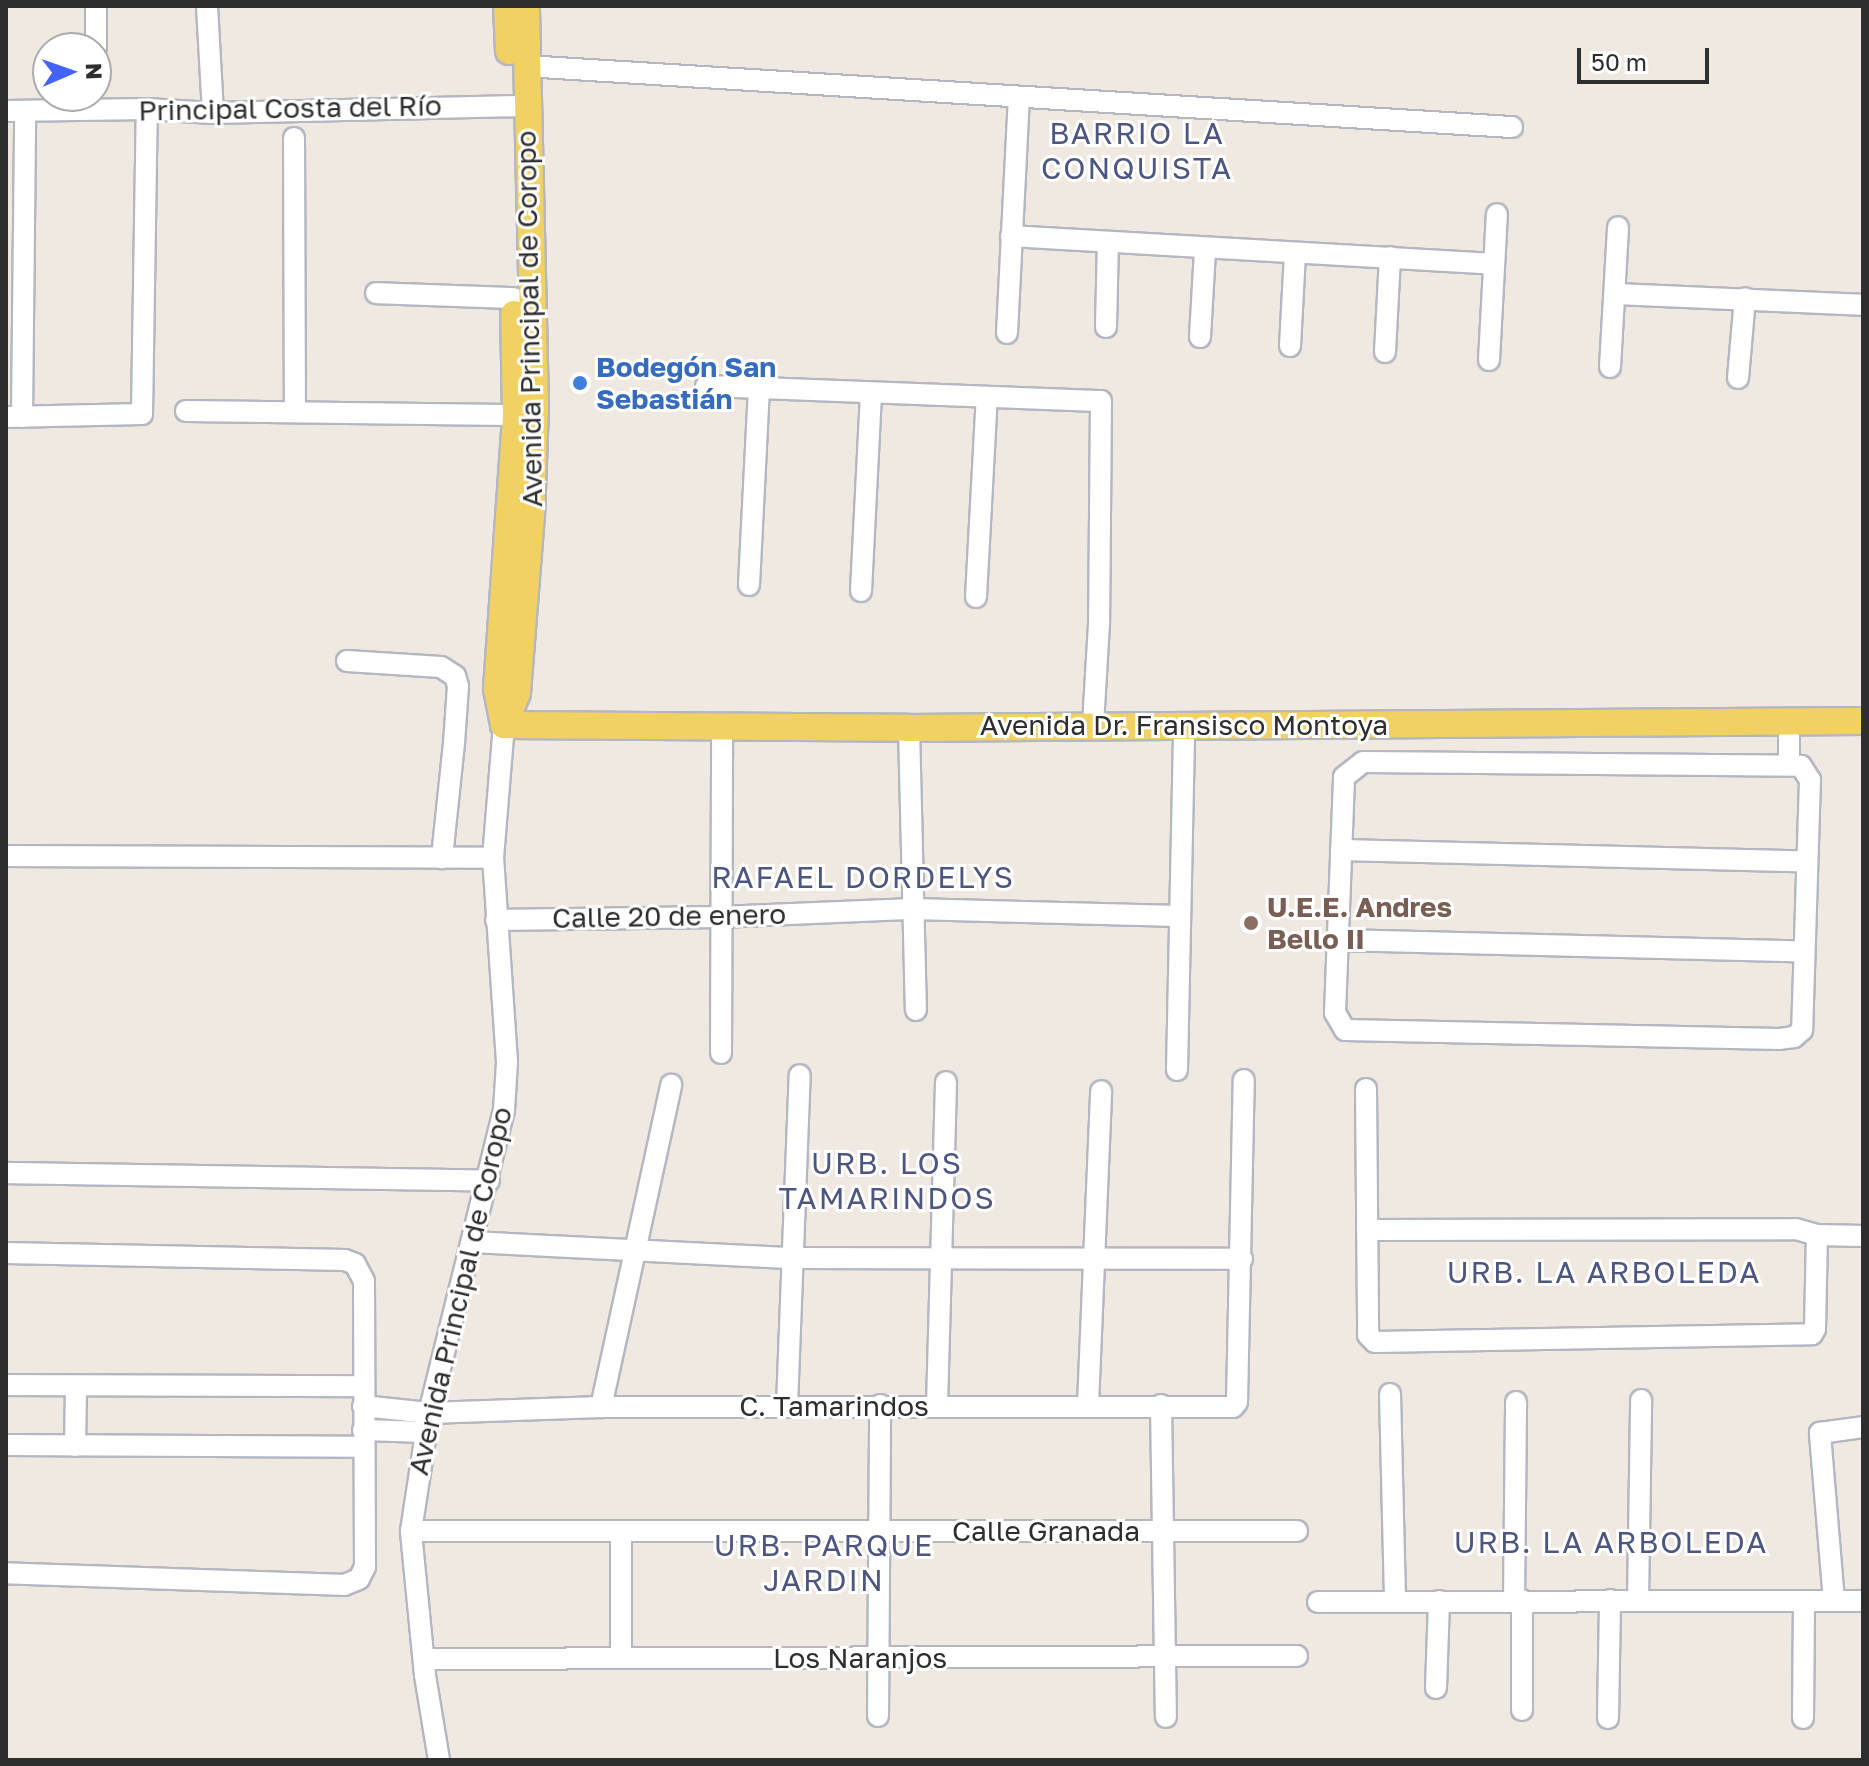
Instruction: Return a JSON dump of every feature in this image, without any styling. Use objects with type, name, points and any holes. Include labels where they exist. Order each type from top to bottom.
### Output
[{"type":"main road","name":"Avenida Principal de Coropo","points":[[504,725],[517,693],[532,501],[535,406],[518,105],[507,6]]},
{"type":"main road","name":"Avenida Principal de Coropo","points":[[504,725],[497,689],[516,415],[514,298],[518,105],[525,66],[526,6]]},
{"type":"main road","name":"Avenida Dr. Fransisco Montoya","points":[[504,725],[909,728],[1863,721]]},
{"type":"street","points":[[96,6],[96,32]]},
{"type":"street","points":[[207,6],[213,113]]},
{"type":"street","points":[[525,66],[1019,99],[1512,127]]},
{"type":"street","points":[[1007,333],[1019,99]]},
{"type":"street","name":"Principal Costa del Río","points":[[112,105],[213,113],[518,105]]},
{"type":"street","points":[[15,111],[14,417],[142,414],[147,109]]},
{"type":"street","points":[[294,138],[295,411]]},
{"type":"street","points":[[1489,360],[1497,214]]},
{"type":"street","points":[[1610,367],[1618,227]]},
{"type":"street","points":[[1011,236],[1493,264]]},
{"type":"street","points":[[1106,327],[1108,242]]},
{"type":"street","points":[[1200,337],[1205,249]]},
{"type":"street","points":[[1290,346],[1295,253]]},
{"type":"street","points":[[1385,352],[1390,257]]},
{"type":"street","points":[[376,293],[514,298]]},
{"type":"street","points":[[1615,294],[1863,305]]},
{"type":"street","points":[[1738,378],[1745,298]]},
{"type":"street","points":[[706,386],[1101,401],[1099,624],[1093,725]]},
{"type":"street","points":[[749,585],[759,388]]},
{"type":"street","points":[[861,591],[871,393]]},
{"type":"street","points":[[976,597],[987,397]]},
{"type":"street","points":[[186,411],[516,415]]},
{"type":"street","points":[[347,661],[441,667],[455,676],[458,686],[454,743],[442,858]]},
{"type":"street","points":[[1789,722],[1789,765]]},
{"type":"street","name":"Avenida Principal de Coropo","points":[[439,1760],[424,1659],[411,1531],[427,1422],[489,1181],[504,1110],[507,1062],[493,858],[504,725]]},
{"type":"street","points":[[1177,1070],[1182,946],[1179,916],[1184,725]]},
{"type":"street","points":[[721,1053],[719,917],[722,728]]},
{"type":"street","points":[[909,728],[916,1010]]},
{"type":"street","points":[[1363,762],[1801,766],[1809,775],[1802,1030],[1787,1039],[1345,1030],[1335,1013],[1341,850],[1344,777],[1363,762]]},
{"type":"street","points":[[1341,850],[1807,861]]},
{"type":"street","points":[[6,856],[493,858]]},
{"type":"street","name":"Calle 20 de enero","points":[[496,920],[719,917],[913,909],[1179,916]]},
{"type":"street","points":[[1338,940],[1804,951]]},
{"type":"street","points":[[787,1406],[800,1075]]},
{"type":"street","points":[[472,1242],[637,1253],[793,1258],[1242,1259],[1244,1080]]},
{"type":"street","points":[[937,1405],[946,1082]]},
{"type":"street","points":[[601,1407],[637,1253],[671,1085]]},
{"type":"street","points":[[1366,1089],[1368,1335],[1375,1342],[1812,1334],[1815,1329],[1817,1235]]},
{"type":"street","points":[[1088,1405],[1101,1091]]},
{"type":"street","points":[[6,1173],[489,1181]]},
{"type":"street","points":[[1367,1230],[1796,1229],[1817,1235],[1863,1236]]},
{"type":"street","points":[[6,1253],[345,1260],[355,1264],[364,1281],[365,1567],[363,1575],[354,1582],[323,1585],[6,1573]]},
{"type":"street","name":"C. Tamarindos","points":[[427,1422],[601,1407],[1233,1407],[1237,1402],[1242,1259]]},
{"type":"street","points":[[6,1385],[363,1396],[427,1422]]},
{"type":"street","points":[[75,1446],[76,1386]]},
{"type":"street","points":[[1390,1394],[1395,1601]]},
{"type":"street","points":[[1638,1601],[1641,1400]]},
{"type":"street","points":[[1516,1402],[1522,1710]]},
{"type":"street","points":[[878,1716],[880,1405]]},
{"type":"street","points":[[1161,1405],[1166,1717]]},
{"type":"street","points":[[6,1445],[363,1438],[427,1422]]},
{"type":"street","points":[[1834,1601],[1820,1433],[1863,1427]]},
{"type":"street","name":"Calle Granada","points":[[411,1531],[1297,1531]]},
{"type":"street","points":[[621,1532],[621,1658]]},
{"type":"street","points":[[1608,1718],[1610,1600]]},
{"type":"street","points":[[1436,1688],[1439,1601]]},
{"type":"street","points":[[1803,1718],[1804,1601]]},
{"type":"street","points":[[1318,1602],[1863,1601]]},
{"type":"street","name":"Los Naranjos","points":[[424,1659],[1297,1656]]},
{"type":"place","name":"Bodegón San Sebastián","points":[[580,383]]},
{"type":"place","name":"U.E.E. Andres Bello II","points":[[1251,923]]},
{"type":"district","name":"BARRIO LA CONQUISTA","points":[[1137,150]]},
{"type":"district","name":"RAFAEL DORDELYS","points":[[863,877]]},
{"type":"district","name":"URB. LOS TAMARINDOS","points":[[887,1180]]},
{"type":"district","name":"URB. LA ARBOLEDA","points":[[1604,1272]]},
{"type":"district","name":"URB. LA ARBOLEDA","points":[[1611,1542]]},
{"type":"district","name":"URB. PARQUE JARDIN","points":[[824,1562]]}]
